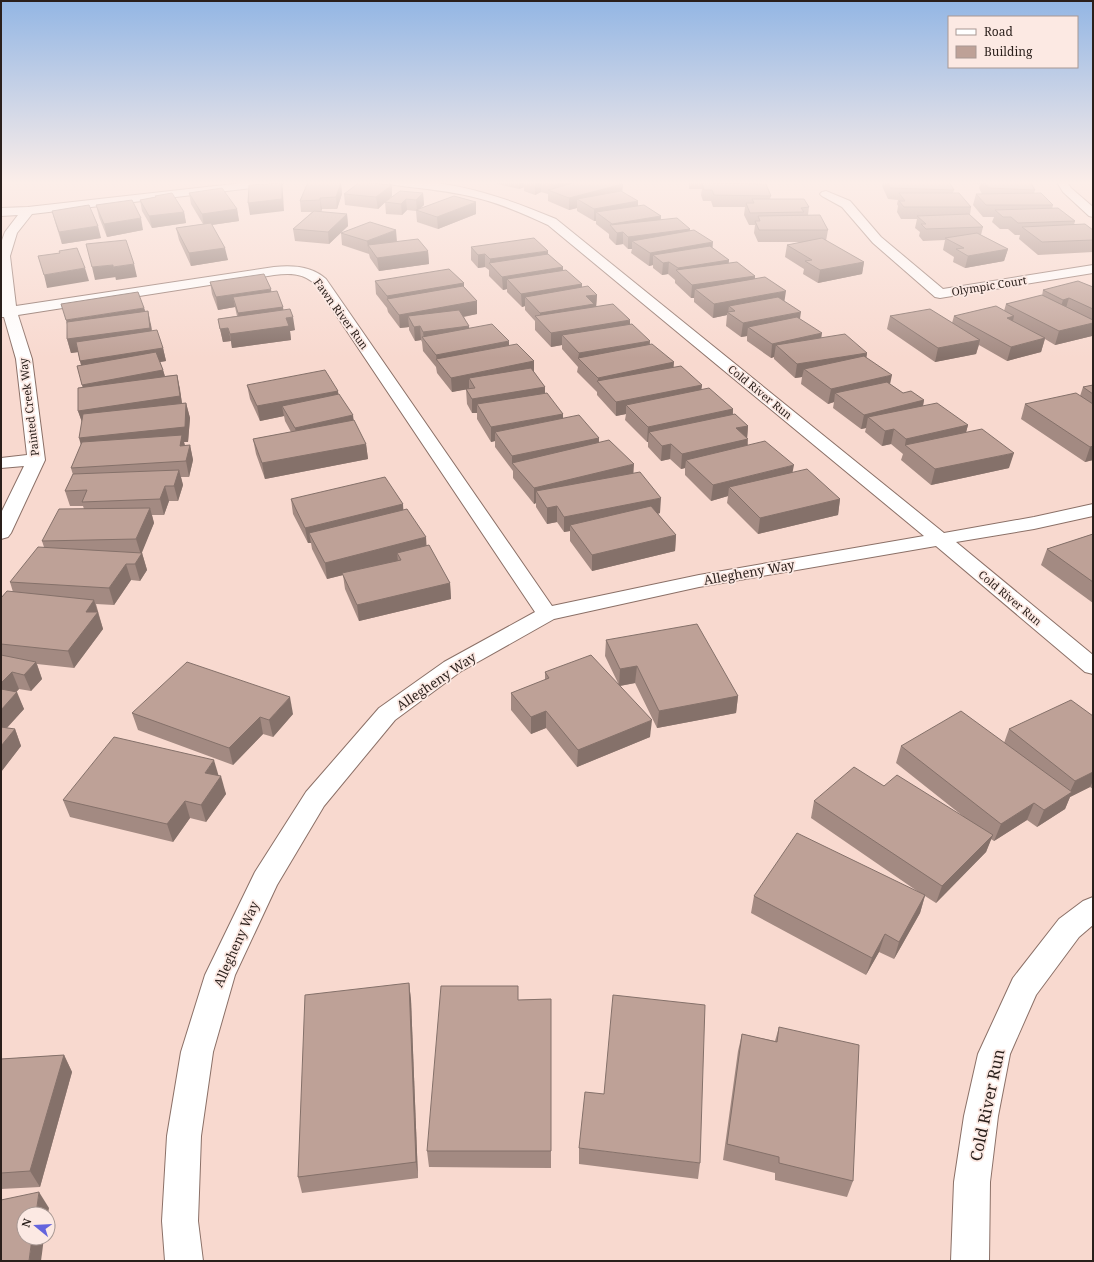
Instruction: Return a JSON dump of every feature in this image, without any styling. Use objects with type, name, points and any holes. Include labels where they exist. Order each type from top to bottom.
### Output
[{"type":"street","name":"Painted Creek Way","points":[[1,533],[36,460],[24,359],[6,313],[3,256],[8,241]]},
{"type":"street","name":"Cold River Run","points":[[575,241],[939,538],[1093,667]]},
{"type":"street","name":"Olympic Court","points":[[878,241],[940,294],[1093,270]]},
{"type":"street","name":"Fawn River Run","points":[[6,313],[274,271],[290,270],[312,274],[317,277],[326,288],[547,614]]},
{"type":"street","points":[[1,463],[36,460]]},
{"type":"street","name":"Allegheny Way","points":[[184,1261],[180,1221],[184,1136],[197,1052],[220,975],[265,880],[315,799],[387,714],[452,667],[547,614],[699,581],[939,538],[1034,523],[1093,510]]},
{"type":"street","name":"Cold River Run","points":[[970,1261],[972,1182],[981,1116],[994,1054],[1024,987],[1069,928],[1093,909]]},
{"type":"building","points":[[126,241],[134,264],[113,267],[113,265],[92,267],[86,244]]},
{"type":"building","points":[[183,241],[221,241],[225,248],[189,253]]},
{"type":"building","points":[[402,241],[420,241],[428,251],[377,258],[368,245]]},
{"type":"building","points":[[514,241],[537,241],[548,251],[490,259],[485,254],[478,255],[471,247]]},
{"type":"building","points":[[632,241],[711,241],[713,242],[650,253]]},
{"type":"building","points":[[808,241],[827,241],[864,262],[820,270],[805,261],[812,260],[787,245]]},
{"type":"building","points":[[950,241],[992,241],[1008,249],[968,256],[956,249],[964,248]]},
{"type":"building","points":[[1041,241],[1070,241],[1042,242]]},
{"type":"building","points":[[710,246],[729,260],[678,268],[669,262],[663,263],[653,255]]},
{"type":"building","points":[[77,248],[85,268],[44,275],[38,256],[60,253],[59,251]]},
{"type":"building","points":[[548,254],[563,267],[502,277],[489,263]]},
{"type":"building","points":[[737,262],[755,276],[692,285],[676,270]]},
{"type":"building","points":[[449,269],[464,283],[387,296],[375,281]]},
{"type":"building","points":[[566,270],[582,284],[521,294],[507,279]]},
{"type":"building","points":[[264,274],[271,289],[216,297],[210,282]]},
{"type":"building","points":[[765,277],[786,291],[714,304],[695,289]]},
{"type":"building","points":[[1078,281],[1093,287],[1093,309],[1069,298],[1063,300],[1043,290]]},
{"type":"building","points":[[463,286],[477,301],[399,315],[387,299]]},
{"type":"building","points":[[588,286],[597,295],[586,296],[594,304],[540,313],[525,297]]},
{"type":"building","points":[[277,291],[283,307],[238,313],[233,297]]},
{"type":"building","points":[[138,292],[144,308],[66,320],[61,304]]},
{"type":"building","points":[[1042,295],[1093,320],[1093,323],[1059,331],[1006,304]]},
{"type":"building","points":[[778,297],[801,312],[743,323],[727,312],[735,311],[729,306]]},
{"type":"building","points":[[613,304],[630,320],[551,333],[535,316]]},
{"type":"building","points":[[996,306],[1014,316],[1007,318],[1045,338],[1011,347],[954,316]]},
{"type":"building","points":[[290,309],[293,317],[286,318],[289,326],[230,334],[228,328],[220,329],[218,319]]},
{"type":"building","points":[[930,309],[980,340],[938,348],[890,316]]},
{"type":"building","points":[[459,310],[469,326],[423,332],[420,326],[414,327],[408,316]]},
{"type":"building","points":[[148,311],[150,328],[67,339],[67,322]]},
{"type":"building","points":[[797,317],[822,333],[772,344],[748,327]]},
{"type":"building","points":[[492,324],[509,341],[436,355],[422,337]]},
{"type":"building","points":[[632,324],[650,341],[579,353],[562,335]]},
{"type":"building","points":[[157,330],[163,348],[80,361],[76,342]]},
{"type":"building","points":[[845,334],[867,353],[797,364],[776,345]]},
{"type":"building","points":[[517,344],[534,361],[451,378],[436,359]]},
{"type":"building","points":[[652,344],[674,362],[598,378],[578,358]]},
{"type":"building","points":[[156,352],[163,370],[82,385],[77,366]]},
{"type":"building","points":[[864,356],[892,375],[831,389],[804,369]]},
{"type":"building","points":[[681,366],[702,385],[616,402],[597,381]]},
{"type":"building","points":[[531,368],[545,387],[472,399],[466,389],[475,388],[469,378]]},
{"type":"building","points":[[325,370],[338,391],[257,406],[247,385]]},
{"type":"building","points":[[177,375],[180,396],[78,411],[78,388]]},
{"type":"building","points":[[887,382],[903,393],[911,391],[924,400],[864,415],[835,393]]},
{"type":"building","points":[[1093,385],[1093,394],[1083,387]]},
{"type":"building","points":[[709,388],[733,409],[648,427],[626,405]]},
{"type":"building","points":[[547,393],[563,414],[491,427],[477,404]]},
{"type":"building","points":[[1076,393],[1093,404],[1093,446],[1090,447],[1025,404]]},
{"type":"building","points":[[339,394],[353,415],[295,428],[282,406]]},
{"type":"building","points":[[186,403],[185,427],[79,438],[83,414]]},
{"type":"building","points":[[937,403],[968,425],[906,439],[894,429],[885,431],[868,417]]},
{"type":"building","points":[[735,414],[748,426],[736,428],[748,439],[682,454],[671,444],[662,446],[649,432]]},
{"type":"building","points":[[579,415],[599,438],[512,456],[495,432]]},
{"type":"building","points":[[354,420],[366,444],[262,463],[253,439]]},
{"type":"building","points":[[982,429],[1014,453],[935,469],[905,445]]},
{"type":"building","points":[[182,435],[180,446],[190,445],[186,461],[71,468],[82,442]]},
{"type":"building","points":[[609,440],[634,464],[534,488],[512,463]]},
{"type":"building","points":[[765,441],[794,465],[713,485],[686,460]]},
{"type":"building","points":[[807,469],[840,499],[760,518],[729,487]]},
{"type":"building","points":[[179,470],[174,486],[165,486],[160,499],[82,502],[87,490],[65,491],[73,474]]},
{"type":"building","points":[[640,472],[661,498],[564,517],[557,506],[547,508],[536,491]]},
{"type":"building","points":[[385,477],[403,504],[305,528],[291,499]]},
{"type":"building","points":[[651,506],[676,535],[592,555],[570,525]]},
{"type":"building","points":[[150,508],[136,539],[42,541],[59,509]]},
{"type":"building","points":[[407,509],[426,537],[325,563],[309,533]]},
{"type":"building","points":[[1093,534],[1093,582],[1047,549]]},
{"type":"building","points":[[429,545],[450,583],[357,605],[342,573],[401,560],[397,553]]},
{"type":"building","points":[[38,547],[142,553],[135,564],[126,564],[109,588],[10,582]]},
{"type":"building","points":[[7,591],[94,600],[86,612],[98,612],[68,651],[1,644],[1,598]]},
{"type":"building","points":[[697,624],[738,696],[659,711],[637,666],[620,669],[606,640]]},
{"type":"building","points":[[1,655],[36,662],[24,675],[12,672],[1,683]]},
{"type":"building","points":[[591,655],[652,720],[578,750],[546,711],[531,717],[511,693],[549,678],[545,672]]},
{"type":"building","points":[[187,662],[290,697],[269,720],[260,717],[229,748],[132,713]]},
{"type":"building","points":[[1,689],[17,692],[1,710]]},
{"type":"building","points":[[1071,700],[1093,716],[1093,772],[1075,781],[1009,729]]},
{"type":"building","points":[[961,711],[1072,792],[1044,810],[1034,803],[1001,824],[901,746]]},
{"type":"building","points":[[1,727],[15,729],[1,746]]},
{"type":"building","points":[[114,737],[214,760],[205,773],[221,776],[201,805],[185,801],[167,824],[63,800]]},
{"type":"building","points":[[854,767],[884,786],[897,775],[993,835],[942,886],[814,801]]},
{"type":"building","points":[[797,833],[925,895],[899,942],[885,934],[872,958],[754,896]]},
{"type":"building","points":[[409,983],[416,1162],[298,1177],[305,995]]},
{"type":"building","points":[[441,986],[518,986],[518,1000],[551,999],[551,1151],[427,1151]]},
{"type":"building","points":[[613,995],[705,1005],[700,1163],[579,1148],[585,1092],[604,1094]]},
{"type":"building","points":[[779,1027],[859,1045],[853,1181],[779,1163],[779,1157],[727,1144],[742,1034],[777,1042]]},
{"type":"building","points":[[64,1055],[30,1171],[1,1173],[1,1059]]},
{"type":"building","points":[[39,1192],[37,1206],[16,1206],[16,1246],[31,1246],[29,1261],[1,1261],[1,1200]]}]
